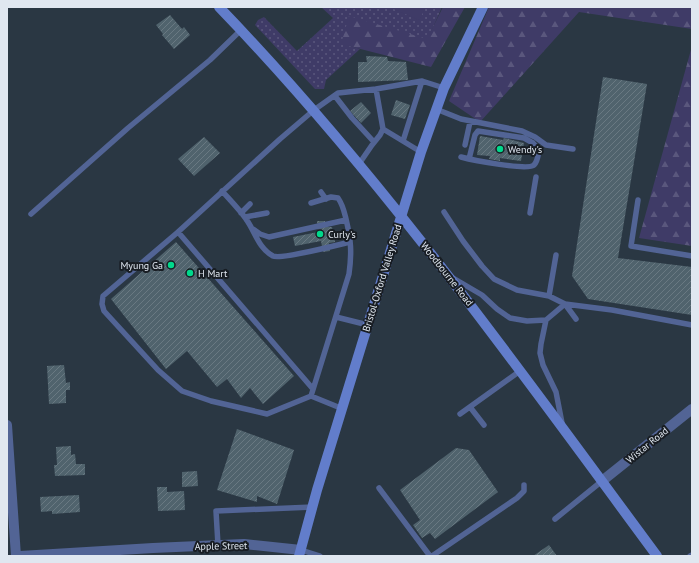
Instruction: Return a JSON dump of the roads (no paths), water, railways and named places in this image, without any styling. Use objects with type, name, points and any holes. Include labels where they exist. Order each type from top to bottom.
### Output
[{"type":"main road","name":"Woodbourne Road","points":[[219,7],[314,110],[401,215],[448,275],[657,556]]},
{"type":"main road","name":"Bristol-Oxford Valley Road","points":[[300,553],[342,409],[421,152],[444,88],[484,7]]},
{"type":"street","name":"Wistar Road","points":[[602,481],[692,409]]},
{"type":"street","points":[[7,425],[16,556]]},
{"type":"street","name":"Apple Street","points":[[20,556],[244,544],[300,553]]},
{"type":"lane","points":[[31,214],[128,128],[210,60],[241,30]]},
{"type":"lane","points":[[403,141],[422,81]]},
{"type":"lane","points":[[342,409],[311,396],[266,414],[211,401],[182,391],[158,370],[104,311],[102,304],[103,296],[178,232],[280,139],[314,110],[338,93],[376,89],[422,81],[444,88]]},
{"type":"lane","points":[[359,164],[383,129],[376,89]]},
{"type":"lane","points":[[335,96],[352,118],[374,142]]},
{"type":"lane","points":[[436,108],[461,120],[522,131],[535,137],[546,146],[573,149]]},
{"type":"lane","points":[[465,145],[470,122]]},
{"type":"lane","points":[[383,129],[421,152]]},
{"type":"lane","points":[[461,157],[469,159],[529,168],[534,166],[539,150],[533,143],[524,138],[478,131],[474,135],[469,159]]},
{"type":"lane","points":[[530,213],[536,177]]},
{"type":"lane","points":[[222,192],[243,215],[264,249],[273,256],[280,258],[350,242]]},
{"type":"lane","points":[[322,192],[326,199]]},
{"type":"lane","points":[[311,203],[331,198],[338,198],[342,203],[349,232],[352,254],[349,274],[311,396]]},
{"type":"lane","points":[[638,200],[631,246],[692,256]]},
{"type":"lane","points":[[243,215],[250,204]]},
{"type":"lane","points":[[243,215],[267,212]]},
{"type":"lane","points":[[444,212],[463,241],[494,279],[517,290],[549,296],[565,304],[612,310],[692,326]]},
{"type":"lane","points":[[253,229],[260,234],[269,237],[346,220]]},
{"type":"lane","points":[[178,232],[313,388]]},
{"type":"lane","points":[[549,296],[556,255]]},
{"type":"lane","points":[[448,275],[482,296],[497,310],[510,318],[527,321],[546,320],[565,304]]},
{"type":"lane","points":[[565,304],[576,319]]},
{"type":"lane","points":[[336,317],[368,325]]},
{"type":"lane","points":[[546,320],[540,353],[543,365],[556,392],[564,430]]},
{"type":"lane","points":[[460,414],[520,371]]},
{"type":"lane","points":[[470,407],[484,425]]},
{"type":"lane","points":[[555,519],[602,481]]},
{"type":"lane","points":[[379,488],[431,556],[517,498],[524,491],[524,485]]},
{"type":"lane","points":[[218,545],[216,511],[313,507]]},
{"type":"lane","points":[[300,553],[320,556]]},
{"type":"place","name":"Wendy's","points":[[500,149]]},
{"type":"place","name":"Curly's","points":[[320,234]]},
{"type":"place","name":"Myung Ga","points":[[171,265]]},
{"type":"place","name":"H Mart","points":[[190,273]]}]
